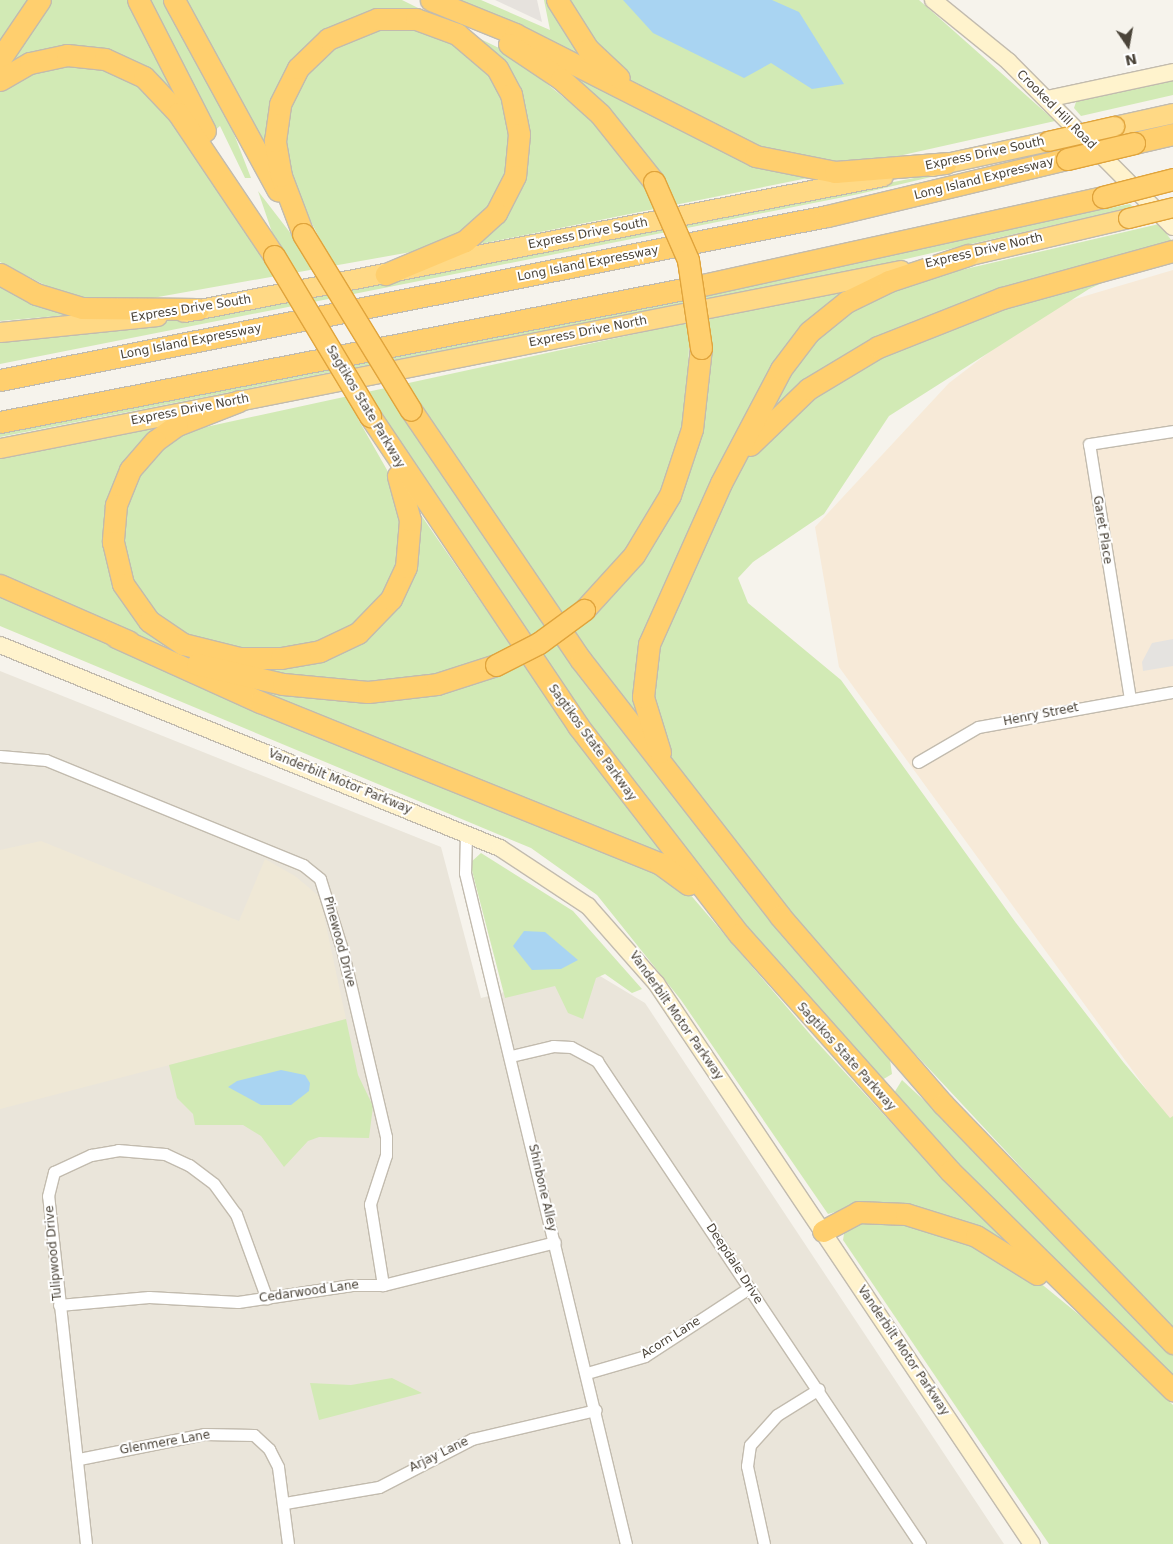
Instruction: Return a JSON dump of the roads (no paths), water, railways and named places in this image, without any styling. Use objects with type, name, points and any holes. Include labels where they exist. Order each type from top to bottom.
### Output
[{"type":"highway","points":[[0,59],[40,0]]},
{"type":"highway","name":"Sagtikos State Parkway","points":[[138,0],[274,256],[370,416],[578,726],[773,974],[950,1171],[1173,1390]]},
{"type":"highway","points":[[174,0],[303,234],[411,410],[552,618],[685,797],[909,1067],[1173,1343]]},
{"type":"highway","points":[[116,637],[232,673],[335,691],[419,688],[496,665],[538,643],[584,610],[634,555],[670,495],[692,429],[701,348],[692,278],[676,226],[654,182],[612,126],[561,79],[488,32],[419,0]]},
{"type":"highway","points":[[431,0],[533,42],[708,134],[755,156],[820,170],[870,171],[946,163]]},
{"type":"highway","points":[[557,0],[578,36],[606,67],[708,134]]},
{"type":"highway","points":[[303,234],[281,176],[275,141],[280,104],[298,68],[328,40],[364,22],[410,18],[451,31],[485,55],[511,94],[520,134],[515,176],[496,213],[465,241],[386,274]]},
{"type":"highway","points":[[0,80],[30,63],[67,55],[106,59],[144,77],[178,113],[274,256]]},
{"type":"highway","name":"Express Drive South","points":[[0,332],[198,309],[386,274],[946,163],[1173,113]]},
{"type":"highway","name":"Long Island Expressway","points":[[0,380],[827,216],[1173,134]]},
{"type":"highway","points":[[0,422],[670,292],[1103,197],[1173,179]]},
{"type":"highway","name":"Express Drive North","points":[[0,448],[968,256],[1173,207]]},
{"type":"highway","points":[[721,483],[780,412],[858,357],[1002,298],[1173,251]]},
{"type":"highway","points":[[685,797],[650,729],[643,697],[643,670],[664,606],[721,483],[772,384],[820,321],[874,287],[968,256]]},
{"type":"highway","points":[[0,274],[36,294],[82,308],[198,309]]},
{"type":"highway","points":[[238,401],[176,425],[145,450],[122,487],[112,531],[123,584],[149,620],[182,644],[239,658],[295,656],[341,643],[375,618],[397,588],[408,555],[410,520],[402,486],[370,416]]},
{"type":"highway","points":[[0,585],[222,686],[667,867],[773,974]]},
{"type":"highway","points":[[823,1231],[852,1215],[879,1210],[923,1218],[976,1236],[1036,1273],[1150,1368]]},
{"type":"main road","name":"Crooked Hill Road","points":[[933,0],[990,44],[1173,227]]},
{"type":"main road","points":[[1047,99],[1173,72]]},
{"type":"main road","name":"Vanderbilt Motor Parkway","points":[[0,645],[466,833],[549,876],[626,945],[823,1231],[1032,1544]]},
{"type":"street","name":"Garet Place","points":[[1130,699],[1089,444],[1173,431]]},
{"type":"street","name":"Henry Street","points":[[918,762],[978,727],[1173,692]]},
{"type":"street","name":"Pinewood Drive","points":[[0,756],[46,760],[303,865],[320,879],[342,949],[386,1137],[386,1155],[370,1204],[384,1285]]},
{"type":"street","name":"Shinbone Alley","points":[[466,833],[462,862],[511,1056],[554,1242],[596,1410],[626,1544]]},
{"type":"street","name":"Deepdale Drive","points":[[511,1056],[571,1047],[597,1061],[819,1389],[920,1544]]},
{"type":"street","name":"Tulipwood Drive","points":[[86,1544],[79,1459],[59,1304],[48,1196],[54,1172],[90,1155],[118,1150],[165,1154],[189,1165],[214,1184],[236,1214],[267,1299]]},
{"type":"street","name":"Cedarwood Lane","points":[[59,1304],[149,1297],[267,1299],[352,1285],[384,1285],[554,1242]]},
{"type":"street","name":"Acorn Lane","points":[[587,1373],[645,1356],[749,1288]]},
{"type":"street","points":[[764,1544],[747,1466],[750,1445],[777,1415],[819,1389]]},
{"type":"street","name":"Arjay Lane","points":[[285,1503],[379,1487],[472,1439],[596,1410]]},
{"type":"street","name":"Glenmere Lane","points":[[79,1459],[204,1434],[254,1435],[270,1449],[278,1467],[285,1503],[288,1544]]},
{"type":"water","points":[[623,0],[772,0],[799,12],[844,84],[812,89],[771,63],[744,78],[653,33]]},
{"type":"water","points":[[524,931],[545,932],[578,960],[561,969],[532,970],[513,946]]},
{"type":"water","points":[[281,1070],[305,1075],[310,1083],[309,1091],[291,1105],[261,1105],[228,1087],[237,1081]]}]
